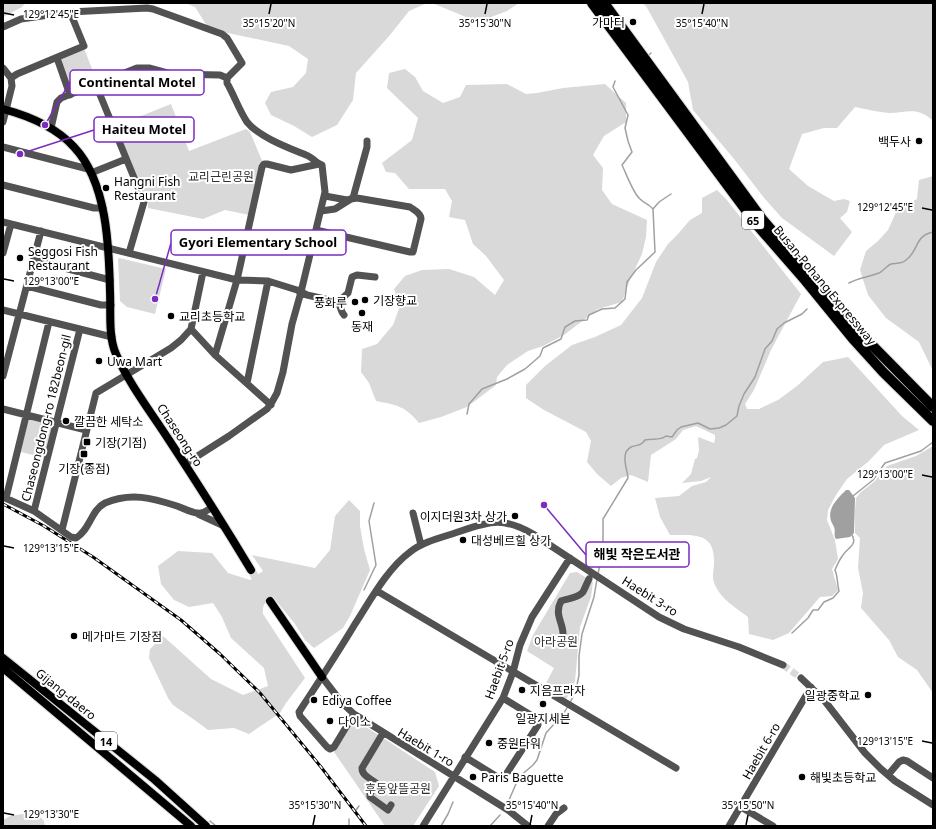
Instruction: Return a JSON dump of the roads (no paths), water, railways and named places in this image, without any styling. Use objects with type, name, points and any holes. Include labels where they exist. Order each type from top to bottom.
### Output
[{"type":"highway","name":"Busan-Pohang Expressway","points":[[592,3],[757,225],[805,280],[854,340],[883,372],[933,421]]},
{"type":"highway","name":"Busan-Pohang Expressway","points":[[604,3],[762,219],[864,337],[933,407]]},
{"type":"main road","name":"Chaseong-ro","points":[[5,110],[51,128],[75,148],[90,171],[103,208],[109,248],[112,337],[116,354],[126,374],[185,464],[251,570]]},
{"type":"main road","points":[[270,601],[322,677]]},
{"type":"main road","name":"Gijang-daero","points":[[3,658],[155,780],[206,826]]},
{"type":"main road","name":"Gijang-daero","points":[[3,668],[191,826]]},
{"type":"street","points":[[3,27],[21,19],[70,12],[150,8],[222,34],[227,38],[242,63],[227,78],[227,83],[247,121],[253,128],[286,148],[309,156],[322,165],[326,189],[325,196],[292,324],[277,393],[271,404],[230,436],[185,464]]},
{"type":"street","points":[[11,78],[17,74],[84,46],[70,12]]},
{"type":"street","points":[[57,58],[70,95]]},
{"type":"street","points":[[3,68],[11,78],[12,86],[3,122]]},
{"type":"street","points":[[51,128],[57,102],[61,98],[135,69],[148,68],[171,74],[220,75],[227,78]]},
{"type":"street","points":[[96,85],[144,202],[129,253]]},
{"type":"street","points":[[321,211],[335,209],[353,198],[367,147],[367,141]]},
{"type":"street","points":[[3,147],[90,171],[126,159]]},
{"type":"street","points":[[215,355],[237,280],[262,167],[264,164],[291,170],[319,164]]},
{"type":"street","points":[[3,185],[94,208],[103,208]]},
{"type":"street","points":[[316,230],[413,252],[421,219],[416,210],[410,207],[362,198],[351,199],[325,196]]},
{"type":"street","points":[[3,222],[237,280],[268,282],[301,292],[306,295],[338,302]]},
{"type":"street","points":[[3,253],[11,224]]},
{"type":"street","points":[[3,376],[41,231]]},
{"type":"street","points":[[34,260],[110,280]]},
{"type":"street","points":[[62,530],[96,393],[171,348],[191,329],[203,272]]},
{"type":"street","points":[[338,302],[348,293],[352,277],[357,275],[374,277]]},
{"type":"street","points":[[247,383],[268,282]]},
{"type":"street","points":[[27,286],[101,305],[111,305]]},
{"type":"street","points":[[338,302],[340,305],[340,311],[344,315]]},
{"type":"street","points":[[3,310],[112,337]]},
{"type":"street","points":[[49,322],[27,415],[5,498],[34,512],[71,537],[76,538],[82,534],[97,508],[110,502],[136,496],[159,500],[198,514],[224,526]]},
{"type":"street","name":"Chaseongdong-ro 182beon-gil","points":[[34,512],[80,329]]},
{"type":"street","points":[[191,329],[215,355],[271,404]]},
{"type":"street","points":[[3,409],[86,430]]},
{"type":"street","points":[[198,514],[206,512],[212,507]]},
{"type":"street","points":[[413,513],[421,545]]},
{"type":"street","name":"Haebit 3-ro","points":[[354,714],[334,747],[330,749],[300,716],[299,712],[396,564],[421,545],[481,524],[492,522],[520,526],[570,558],[592,577],[604,580],[659,617],[684,629],[738,647],[783,665]]},
{"type":"street","name":"Haebit 5-ro","points":[[423,826],[503,698],[520,645],[532,617],[570,558]]},
{"type":"street","points":[[563,634],[558,615],[558,600],[579,595],[583,592],[592,577]]},
{"type":"street","points":[[377,591],[676,768]]},
{"type":"street","name":"Haebit 1-ro","points":[[322,677],[342,703],[354,714],[508,810],[528,826]]},
{"type":"street","points":[[801,678],[831,708],[865,753],[888,775],[895,781],[933,804]]},
{"type":"street","name":"Haebit 6-ro","points":[[729,826],[811,687]]},
{"type":"street","points":[[465,757],[499,778],[502,778],[505,776],[538,725],[537,719],[503,698]]},
{"type":"street","points":[[383,733],[362,768],[362,772],[376,782],[370,794],[370,798],[388,810],[391,805]]},
{"type":"street","points":[[888,775],[899,762],[903,760],[907,761],[933,778]]},
{"type":"street","points":[[741,807],[773,826]]},
{"type":"street","points":[[548,826],[559,810],[564,808]]},
{"type":"waterway","points":[[615,81],[613,87],[628,115],[625,128],[632,152],[622,165],[637,196],[653,209]]},
{"type":"waterway","points":[[467,414],[469,404],[482,389],[507,379],[525,369],[540,356],[543,348],[561,339],[565,327],[575,321],[587,320],[589,315],[602,309],[615,308],[625,299],[627,282],[636,270],[655,252],[653,209],[659,202],[671,194]]},
{"type":"waterway","points":[[849,283],[879,273],[891,264],[901,263],[910,256],[923,237],[933,232]]},
{"type":"waterway","points":[[598,574],[603,550],[603,519],[628,478],[625,461],[628,450],[645,440],[659,439],[666,436],[672,437],[681,427],[698,423],[710,429],[719,428],[726,425],[737,416],[744,394],[755,377],[765,349],[772,341],[777,329],[784,323],[802,314],[807,309]]},
{"type":"waterway","points":[[853,496],[873,480],[885,463],[921,451],[933,442]]},
{"type":"waterway","points":[[364,590],[376,565],[369,521],[374,503]]},
{"type":"waterway","points":[[792,633],[808,618],[813,610],[818,610],[824,602],[833,598],[839,591],[835,570],[842,557],[853,544],[854,538],[852,535]]},
{"type":"waterway","points":[[570,703],[576,690],[579,675],[579,656],[582,634],[594,597],[597,579]]},
{"type":"waterway","points":[[509,800],[519,777],[537,760],[546,733],[564,713],[568,706]]},
{"type":"waterway","points":[[441,826],[453,802]]},
{"type":"waterway","points":[[356,810],[359,806]]},
{"type":"waterway","points":[[490,826],[500,815]]},
{"type":"waterway","points":[[349,819],[349,826]]},
{"type":"waterway","points":[[210,821],[216,826]]},
{"type":"tunnel","points":[[251,570],[270,601]]},
{"type":"tunnel","points":[[783,665],[801,678]]},
{"type":"railway","points":[[3,504],[44,526],[93,557],[181,620],[220,654],[260,693],[321,767],[366,826]]},
{"type":"place","name":"가마터","points":[[633,22]]},
{"type":"place","name":"Continental Motel","points":[[45,125]]},
{"type":"place","name":"백두사","points":[[919,141]]},
{"type":"place","name":"Haiteu Motel","points":[[20,154]]},
{"type":"place","name":"Hangni Fish Restaurant","points":[[106,188]]},
{"type":"place","name":"Seggosi Fish Restaurant","points":[[20,258]]},
{"type":"place","name":"Gyori Elementary School","points":[[155,299]]},
{"type":"place","name":"기장향교","points":[[365,300]]},
{"type":"place","name":"풍화루","points":[[355,302]]},
{"type":"place","name":"동재","points":[[362,313]]},
{"type":"place","name":"교리초등학교","points":[[171,316]]},
{"type":"place","name":"Uwa Mart","points":[[99,361]]},
{"type":"place","name":"깔끔한 세탁소","points":[[66,421]]},
{"type":"place","name":"기장(기점)","points":[[87,442]]},
{"type":"place","name":"기장(종점)","points":[[84,454]]},
{"type":"place","name":"해빛 작은도서관","points":[[544,505]]},
{"type":"place","name":"이지더원3차 상가","points":[[515,516]]},
{"type":"place","name":"대성베르힐 상가","points":[[463,540]]},
{"type":"place","name":"메가마트 기장점","points":[[74,636]]},
{"type":"place","name":"지음프라자","points":[[522,690]]},
{"type":"place","name":"일광중학교","points":[[868,695]]},
{"type":"place","name":"Ediya Coffee","points":[[314,700]]},
{"type":"place","name":"일광지세븐","points":[[543,704]]},
{"type":"place","name":"다이소","points":[[330,721]]},
{"type":"place","name":"중원타워","points":[[489,743]]},
{"type":"place","name":"Paris Baguette","points":[[473,777]]},
{"type":"place","name":"해빛초등학교","points":[[802,777]]},
{"type":"park label","name":"교리근린공원","points":[[221,176]]},
{"type":"park label","name":"아라공원","points":[[556,641]]},
{"type":"park label","name":"후동앞뜰공원","points":[[398,788]]}]
